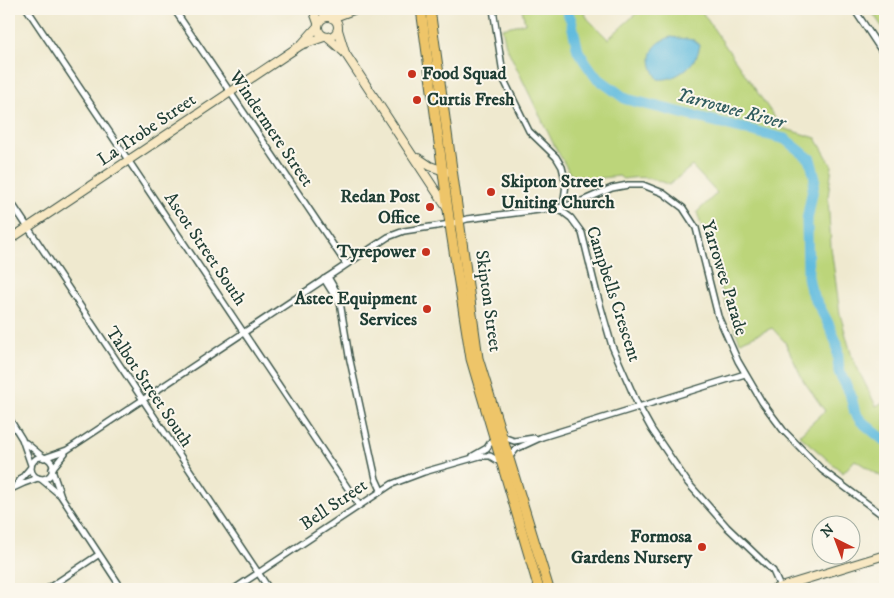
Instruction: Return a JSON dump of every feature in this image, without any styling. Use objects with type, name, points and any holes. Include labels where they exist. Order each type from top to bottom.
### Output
[{"type":"highway","name":"Skipton Street","points":[[421,9],[442,170],[471,359],[549,589]]},
{"type":"highway","name":"Skipton Street","points":[[430,9],[478,358],[497,436]]},
{"type":"highway","name":"Skipton Street","points":[[505,462],[539,589]]},
{"type":"main road","points":[[313,9],[319,32],[345,53],[448,210]]},
{"type":"main road","points":[[320,9],[337,21],[345,53]]},
{"type":"main road","points":[[318,25],[323,18],[356,9]]},
{"type":"main road","points":[[326,37],[334,36],[338,28],[356,9]]},
{"type":"main road","name":"La Trobe Street","points":[[301,45],[318,25]]},
{"type":"main road","name":"La Trobe Street","points":[[9,240],[301,45],[326,37]]},
{"type":"main road","points":[[409,149],[425,164],[454,175]]},
{"type":"main road","points":[[779,589],[885,555]]},
{"type":"street","name":"Ascot Street South","points":[[27,9],[359,505]]},
{"type":"street","name":"Windermere Street","points":[[174,9],[346,264]]},
{"type":"street","points":[[493,9],[504,80],[529,132],[556,157],[562,167],[566,180],[563,207]]},
{"type":"street","points":[[854,9],[885,56]]},
{"type":"street","name":"Yarrowee Parade","points":[[67,450],[394,234],[450,224],[460,220],[563,207],[582,202],[616,187],[631,184],[654,188],[677,202],[691,218],[699,234],[718,316],[745,374],[782,430],[822,470],[885,517]]},
{"type":"street","name":"Talbot Street South","points":[[9,199],[269,589]]},
{"type":"street","name":"Campbells Crescent","points":[[550,208],[567,214],[582,233],[596,294],[612,346],[639,407],[664,449],[688,483],[727,527],[773,571],[779,589]]},
{"type":"street","points":[[326,278],[337,291],[350,363],[376,479],[381,490]]},
{"type":"street","points":[[505,462],[516,449],[542,437],[745,374]]},
{"type":"street","points":[[9,418],[22,438],[50,461],[61,496],[122,589]]},
{"type":"street","points":[[497,436],[512,441],[542,437]]},
{"type":"street","name":"Bell Street","points":[[234,589],[381,490],[400,481],[484,450],[497,436]]},
{"type":"street","points":[[22,438],[34,475],[61,496]]},
{"type":"street","points":[[11,489],[37,458],[44,458],[67,450]]},
{"type":"street","points":[[11,489],[40,478],[48,477],[67,450]]},
{"type":"street","name":"Bell Street","points":[[458,461],[486,456],[505,462]]},
{"type":"street","points":[[47,589],[98,555]]},
{"type":"green space","points":[[522,9],[582,9],[588,19],[608,39],[641,9],[700,9],[782,128],[816,138],[832,166],[828,197],[831,247],[840,314],[852,357],[876,406],[885,401],[885,479],[855,460],[843,473],[799,435],[825,411],[803,380],[785,342],[772,328],[740,342],[726,305],[697,212],[717,193],[692,166],[669,185],[646,178],[623,179],[619,176],[592,179],[571,175],[555,147],[506,46],[502,28],[525,23]]},
{"type":"green space","points":[[870,9],[885,9],[885,31]]},
{"type":"water","points":[[671,37],[694,40],[700,45],[697,56],[680,74],[658,79],[652,65],[652,54],[658,44]]},
{"type":"waterway","name":"Yarrowee River","points":[[566,9],[571,20],[578,51],[596,77],[626,99],[785,139],[810,159],[815,178],[807,220],[808,277],[811,291],[837,344],[839,372],[850,393],[855,413],[861,421],[885,441]]},
{"type":"place","name":"Food Squad","points":[[412,74]]},
{"type":"place","name":"Curtis Fresh","points":[[417,100]]},
{"type":"place","name":"Skipton Street Uniting Church","points":[[491,192]]},
{"type":"place","name":"Redan Post Office","points":[[430,207]]},
{"type":"place","name":"Tyrepower","points":[[426,252]]},
{"type":"place","name":"Astec Equipment Services","points":[[427,309]]},
{"type":"place","name":"Formosa Gardens Nursery","points":[[702,547]]}]
